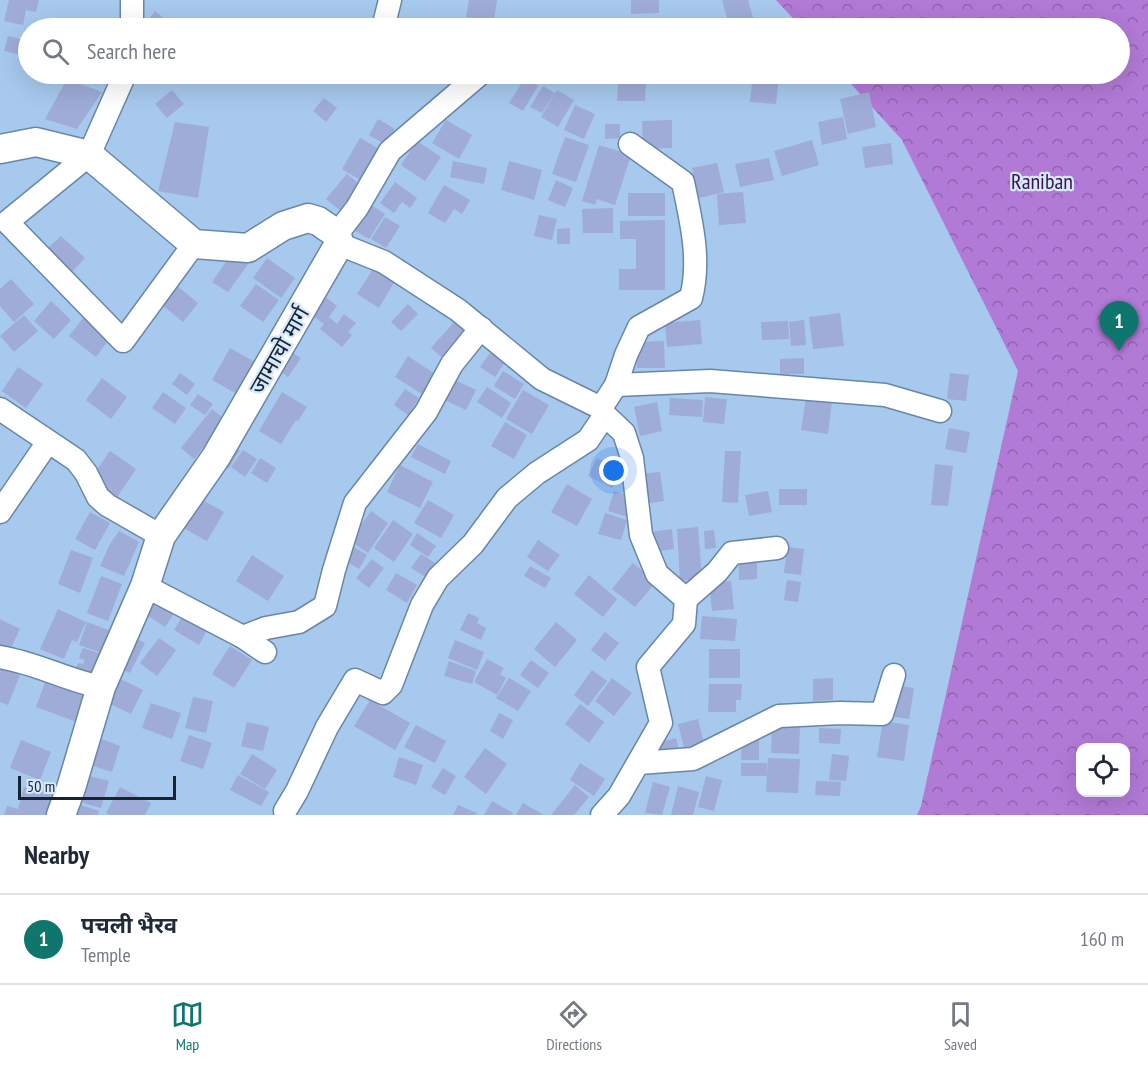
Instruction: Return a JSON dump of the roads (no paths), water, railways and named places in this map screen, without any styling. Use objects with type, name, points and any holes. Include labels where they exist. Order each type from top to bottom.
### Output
[{"type":"street","points":[[132,0],[132,18]]},
{"type":"street","points":[[386,18],[390,0]]},
{"type":"street","points":[[121,84],[89,155],[3,222],[123,342],[194,244]]},
{"type":"street","points":[[338,239],[390,151],[468,84]]},
{"type":"street","points":[[0,149],[36,142],[89,155],[194,244],[248,248],[283,226],[308,218],[318,221],[338,239],[384,262],[458,310],[542,379],[603,412],[624,433],[632,458],[641,535],[657,574],[686,599]]},
{"type":"street","points":[[288,814],[327,727],[355,680],[383,693],[392,685],[422,605],[438,578],[473,544],[507,498],[537,473],[588,440],[616,385],[639,327],[691,298],[695,282],[694,234],[683,182],[630,144]]},
{"type":"street","name":"जामाचो मार्ग","points":[[61,815],[101,687],[145,586],[161,536],[216,457],[338,239]]},
{"type":"street","points":[[243,637],[266,628],[299,621],[326,606],[334,570],[355,503],[426,412],[452,364],[480,328]]},
{"type":"street","points":[[616,385],[710,381],[885,395],[940,411]]},
{"type":"street","points":[[0,409],[82,466],[98,497],[107,506],[161,536]]},
{"type":"street","points":[[0,512],[48,442]]},
{"type":"street","points":[[602,815],[619,796],[661,723],[648,667],[684,624],[686,599],[717,572],[732,553],[777,548]]},
{"type":"street","points":[[145,586],[243,637],[265,652]]},
{"type":"street","points":[[0,657],[20,660],[55,671],[76,682],[101,687]]},
{"type":"street","points":[[639,764],[693,759],[779,716],[840,713],[882,714],[894,675]]},
{"type":"place","name":"पचली भैरव","points":[[1119,351]]},
{"type":"park label","name":"Raniban","points":[[1042,181]]}]
